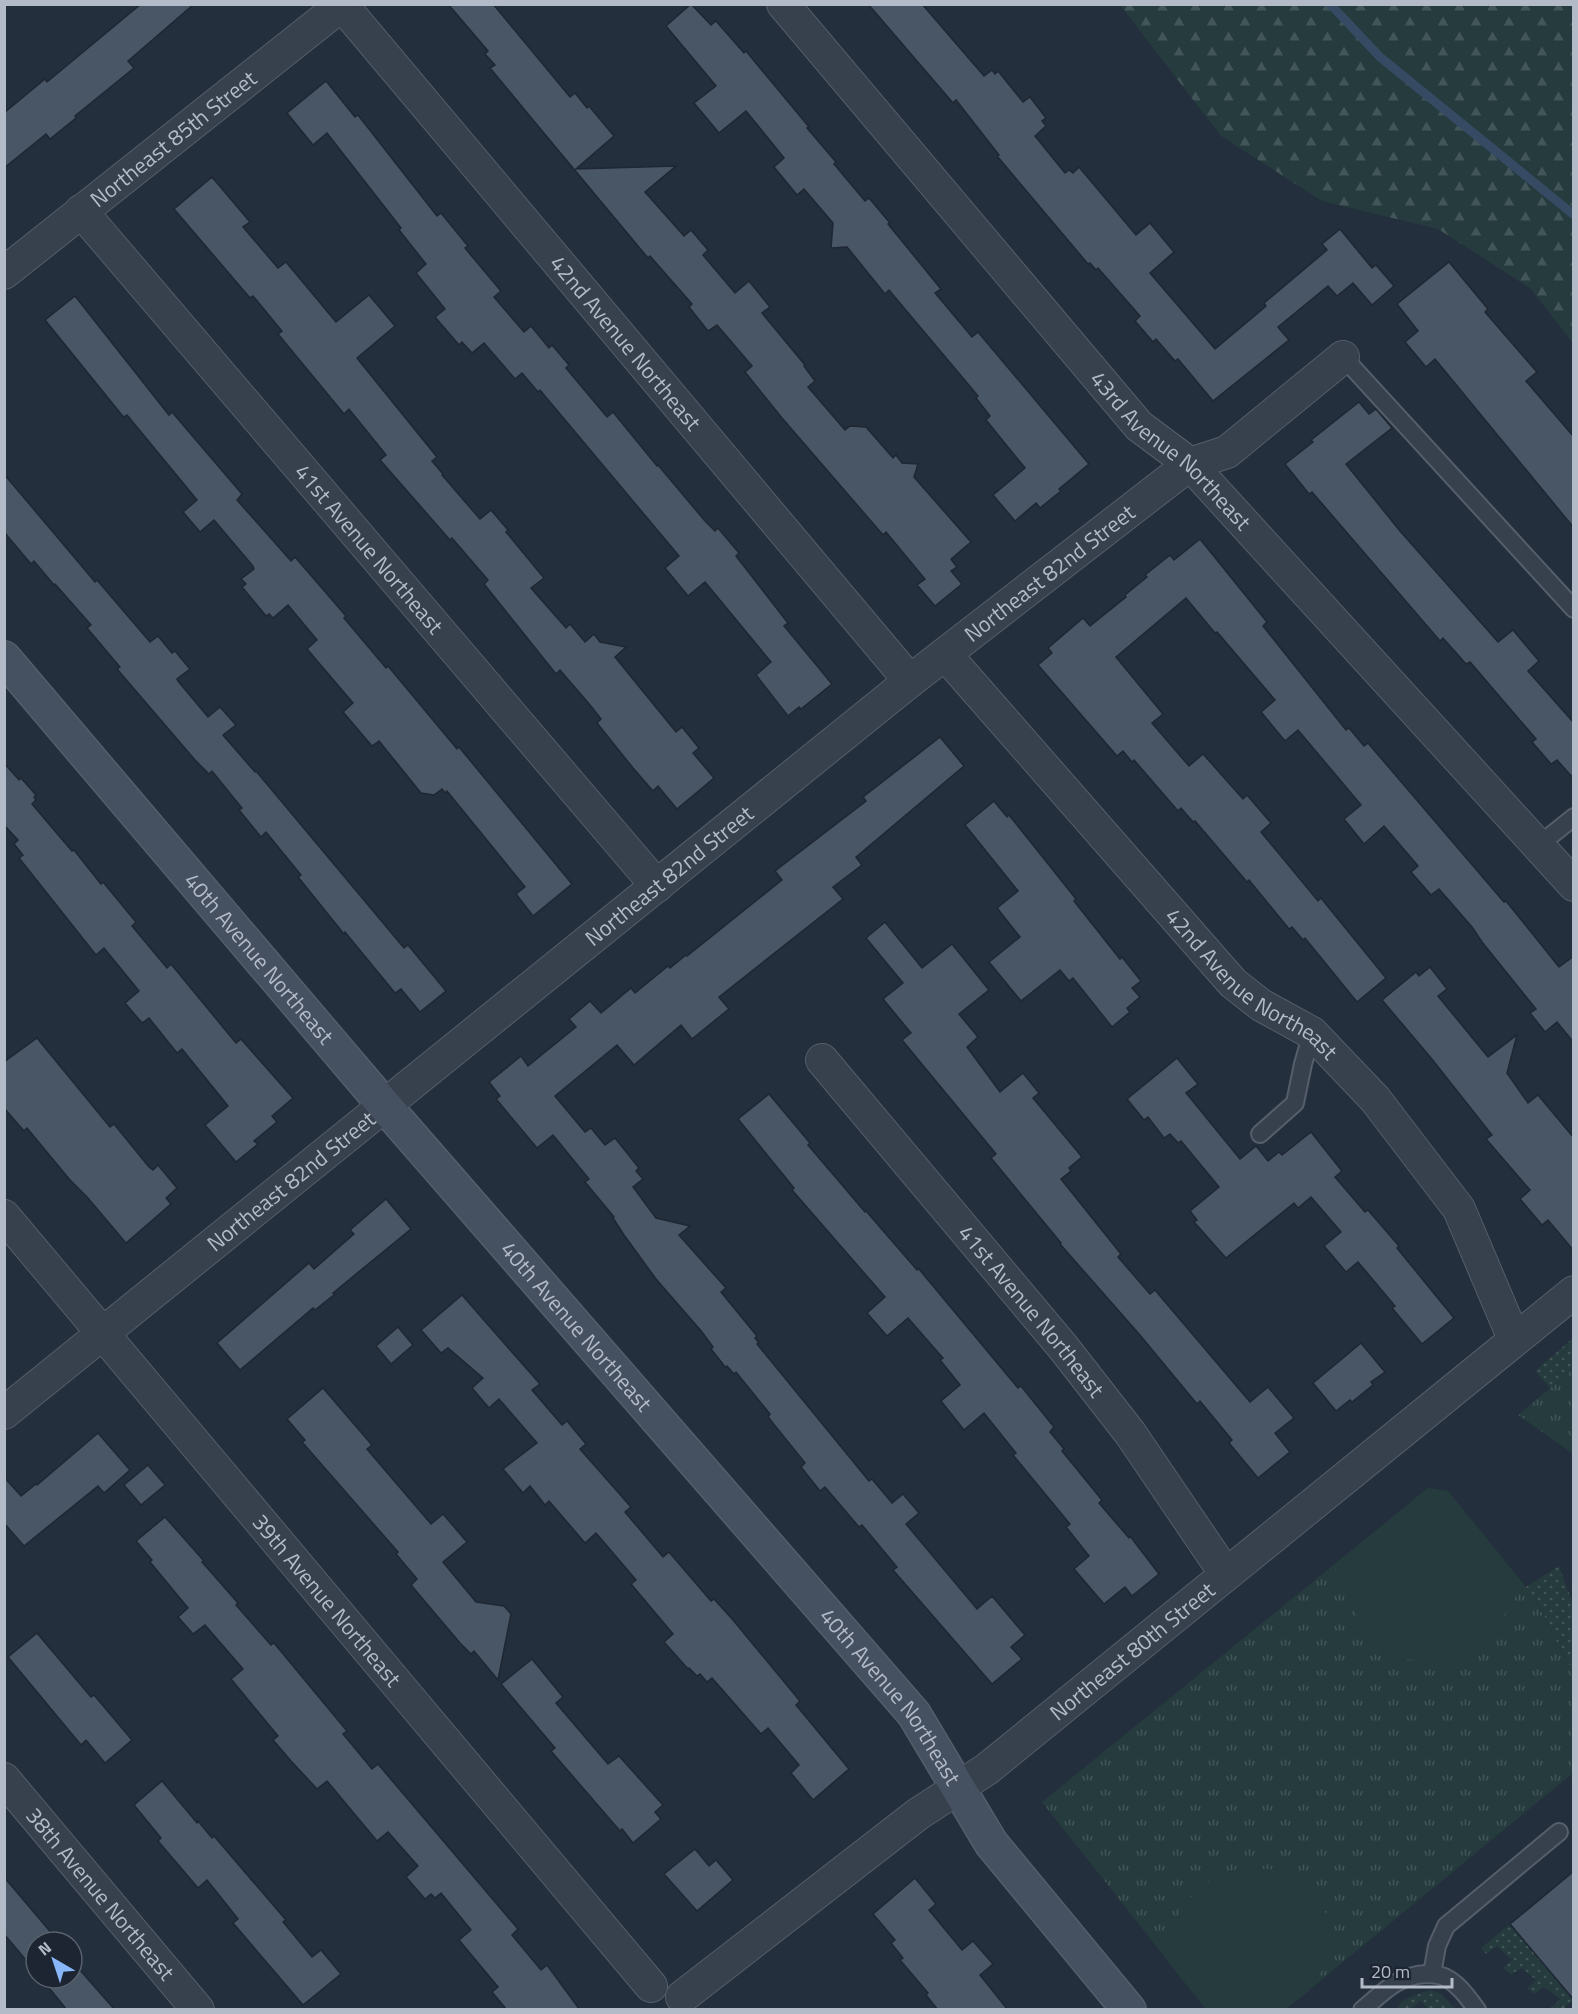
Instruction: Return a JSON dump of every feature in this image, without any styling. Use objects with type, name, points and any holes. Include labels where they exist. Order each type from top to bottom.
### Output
[{"type":"street","name":"43rd Avenue Northeast","points":[[783,4],[1139,426],[1190,464],[1574,885]]},
{"type":"street","name":"Northeast 85th Street","points":[[4,273],[342,5]]},
{"type":"street","name":"42nd Avenue Northeast","points":[[342,5],[910,681]]},
{"type":"street","name":"41st Avenue Northeast","points":[[81,211],[657,886]]},
{"type":"street","name":"Northeast 82nd Street","points":[[4,1413],[910,681],[1190,464],[1227,452],[1343,357]]},
{"type":"street","name":"42nd Avenue Northeast","points":[[945,654],[1233,983],[1261,1005],[1312,1033],[1375,1099],[1459,1209],[1514,1340]]},
{"type":"street","name":"40th Avenue Northeast","points":[[4,658],[384,1105],[914,1714],[991,1844],[1129,2010]]},
{"type":"street","name":"41st Avenue Northeast","points":[[822,1060],[1063,1347],[1130,1433],[1226,1573]]},
{"type":"street","name":"39th Avenue Northeast","points":[[4,1216],[103,1334],[644,1998]]},
{"type":"street","name":"Northeast 80th Street","points":[[683,2003],[918,1814],[987,1769],[1574,1292]]},
{"type":"street","name":"38th Avenue Northeast","points":[[4,1779],[198,2010]]},
{"type":"street","points":[[644,1998],[667,1984],[674,1988],[683,2003]]},
{"type":"lane","points":[[1343,357],[1574,609]]},
{"type":"lane","points":[[1539,845],[1574,817]]},
{"type":"lane","points":[[1260,1134],[1295,1103],[1312,1033]]},
{"type":"lane","points":[[1432,1974],[1437,1946],[1446,1926],[1559,1832]]},
{"type":"lane","points":[[1362,2010],[1402,1978],[1432,1974],[1447,1978],[1460,1989],[1477,2010]]},
{"type":"green space","points":[[1120,5],[1573,5],[1573,343],[1530,288],[1438,229],[1322,201],[1221,136]]},
{"type":"green space","points":[[1573,1338],[1573,1369],[1550,1388],[1535,1371]]},
{"type":"green space","points":[[1573,1369],[1573,1454],[1518,1415]]},
{"type":"green space","points":[[1428,1488],[1448,1491],[1534,1597],[1573,1670],[1573,1773],[1286,2009],[1206,2009],[1042,1802]]},
{"type":"green space","points":[[1428,1488],[1448,1491],[1526,1587],[1508,1603],[1507,1611],[1492,1635],[1462,1658],[1440,1662],[1387,1655],[1371,1639],[1354,1610],[1348,1585],[1333,1566]]},
{"type":"green space","points":[[1559,1566],[1573,1604],[1573,1670],[1540,1607],[1526,1587]]},
{"type":"green space","points":[[1245,1867],[1277,1870],[1303,1885],[1311,1892],[1329,1918],[1333,1933],[1332,1954],[1309,1991],[1286,2009],[1206,2009],[1164,1957],[1181,1910],[1190,1898],[1213,1880]]},
{"type":"green space","points":[[1510,1924],[1573,2000],[1563,2009],[1551,2008],[1560,1999],[1544,1987],[1534,1994],[1527,1988],[1536,1980],[1522,1968],[1511,1974],[1503,1968],[1513,1959],[1510,1959],[1497,1946],[1486,1954],[1481,1948]]},
{"type":"green space","points":[[1430,1990],[1441,1994],[1455,2009],[1428,2009],[1421,2001],[1410,2009],[1397,2009],[1406,1999]]},
{"type":"building","points":[[141,4],[194,4],[128,61],[134,68],[50,139],[46,134],[4,168],[4,113],[45,79],[47,82]]},
{"type":"building","points":[[448,4],[493,4],[570,97],[575,93],[614,136],[576,169],[676,166],[645,192],[684,236],[691,230],[708,250],[703,255],[735,293],[749,281],[770,307],[762,313],[805,365],[815,381],[808,387],[845,430],[850,426],[866,427],[893,458],[896,455],[902,463],[918,464],[914,477],[971,542],[951,559],[957,567],[951,571],[962,584],[935,606],[917,585],[925,579],[886,532],[883,535],[782,418],[745,372],[752,366],[717,325],[708,331],[689,307],[692,304],[650,256],[648,258],[490,68],[495,65],[485,54],[488,51]]},
{"type":"building","points":[[691,4],[711,25],[716,21],[744,53],[746,51],[809,127],[807,128],[836,162],[834,164],[865,201],[869,198],[890,223],[888,224],[941,289],[935,293],[972,337],[978,332],[1089,464],[1040,508],[1036,503],[1015,521],[993,495],[1025,468],[986,420],[990,416],[976,398],[978,396],[889,290],[885,294],[847,247],[831,248],[833,223],[804,189],[797,195],[774,167],[784,158],[746,111],[719,133],[694,103],[716,86],[666,26]]},
{"type":"building","points":[[868,4],[922,4],[984,76],[992,70],[995,74],[998,71],[1023,102],[1030,97],[1046,118],[1042,121],[1046,126],[1035,136],[1065,173],[1069,170],[1073,173],[1079,167],[1136,235],[1150,223],[1174,252],[1150,273],[1215,349],[1266,306],[1264,303],[1327,250],[1322,244],[1340,229],[1372,268],[1376,265],[1394,286],[1372,305],[1353,283],[1337,296],[1328,286],[1278,327],[1289,340],[1213,401],[1178,359],[1175,361],[1156,339],[1153,342],[1135,321],[1140,316],[1098,268],[1096,270],[1090,263],[1088,264],[997,156],[999,155],[956,100],[953,103]]},
{"type":"building","points":[[326,81],[355,117],[358,115],[437,216],[441,213],[468,246],[465,248],[501,291],[494,297],[524,332],[531,326],[549,348],[552,345],[569,365],[566,368],[607,417],[613,412],[705,521],[715,531],[718,528],[739,553],[736,556],[788,623],[784,626],[832,684],[801,709],[799,707],[788,716],[756,675],[771,662],[705,582],[688,596],[665,568],[679,556],[540,390],[538,392],[522,373],[515,379],[484,343],[472,353],[462,342],[459,345],[435,317],[445,309],[416,273],[426,264],[399,230],[401,228],[327,133],[313,145],[287,113]]},
{"type":"building","points":[[212,177],[250,222],[243,227],[278,268],[286,262],[336,322],[369,295],[395,326],[357,358],[437,457],[432,461],[442,475],[480,519],[491,510],[508,530],[506,532],[544,578],[531,588],[566,628],[570,624],[585,642],[594,634],[600,642],[626,647],[615,657],[676,732],[682,727],[699,748],[693,753],[714,778],[677,809],[658,786],[653,791],[633,768],[597,723],[601,719],[590,705],[560,670],[556,674],[484,584],[488,580],[380,460],[386,455],[349,409],[344,414],[278,334],[282,331],[253,296],[250,298],[174,209]]},
{"type":"building","points":[[1449,262],[1488,309],[1485,312],[1537,372],[1526,381],[1574,437],[1574,528],[1435,359],[1426,367],[1405,342],[1418,331],[1397,304]]},
{"type":"building","points":[[75,296],[169,415],[172,412],[242,494],[237,500],[291,561],[295,557],[346,616],[344,618],[386,668],[388,666],[457,749],[459,747],[572,884],[533,916],[516,894],[525,887],[447,791],[445,793],[442,789],[434,795],[421,793],[379,741],[372,746],[343,712],[353,703],[307,649],[317,640],[288,605],[273,618],[269,614],[266,616],[242,587],[246,584],[241,579],[254,569],[253,566],[214,520],[200,532],[183,512],[197,500],[127,415],[124,417],[121,414],[45,320]]},
{"type":"building","points":[[1359,402],[1369,414],[1376,409],[1392,428],[1346,464],[1400,531],[1498,642],[1513,630],[1539,661],[1528,671],[1574,723],[1574,779],[1557,760],[1551,764],[1532,742],[1536,739],[1470,662],[1466,664],[1443,638],[1440,641],[1312,492],[1309,494],[1285,464]]},
{"type":"building","points":[[4,474],[95,582],[97,580],[150,642],[158,636],[172,653],[175,651],[190,669],[177,679],[178,681],[208,717],[220,707],[236,725],[223,735],[256,771],[404,948],[408,945],[446,991],[420,1012],[401,989],[395,993],[298,877],[301,875],[266,832],[261,837],[239,810],[242,808],[212,771],[209,774],[195,760],[117,669],[120,667],[87,628],[91,625],[34,561],[31,564],[4,532]]},
{"type":"building","points":[[1200,539],[1267,622],[1263,626],[1346,730],[1349,728],[1364,746],[1368,743],[1504,902],[1506,901],[1559,967],[1574,956],[1574,1043],[1557,1022],[1545,1032],[1530,1013],[1536,1009],[1472,927],[1439,889],[1431,895],[1411,872],[1418,866],[1384,826],[1364,844],[1344,819],[1361,805],[1298,730],[1285,741],[1261,712],[1275,700],[1186,598],[1116,657],[1163,714],[1152,723],[1189,766],[1203,754],[1243,799],[1247,795],[1271,823],[1261,832],[1318,901],[1321,898],[1386,978],[1357,1002],[1305,938],[1303,940],[1292,927],[1289,929],[1249,880],[1247,882],[1195,821],[1193,822],[1181,808],[1178,811],[1134,760],[1132,762],[1123,751],[1117,756],[1038,665],[1052,653],[1048,648],[1083,618],[1090,626],[1126,597],[1125,595],[1147,577],[1145,575],[1170,555],[1174,560]]},
{"type":"building","points":[[940,737],[964,766],[856,857],[862,865],[833,887],[843,899],[719,997],[729,1009],[692,1039],[681,1025],[634,1065],[617,1045],[555,1096],[585,1132],[591,1128],[605,1145],[615,1138],[639,1168],[636,1171],[643,1179],[633,1187],[656,1218],[690,1226],[679,1235],[726,1288],[721,1292],[757,1336],[755,1338],[759,1343],[757,1344],[869,1481],[872,1479],[892,1503],[903,1494],[919,1513],[906,1524],[977,1609],[992,1596],[1025,1635],[1011,1647],[1022,1659],[992,1684],[893,1570],[897,1567],[862,1525],[859,1527],[825,1487],[820,1491],[801,1467],[805,1463],[768,1417],[770,1414],[736,1372],[734,1374],[727,1366],[726,1368],[711,1349],[713,1347],[702,1332],[656,1279],[624,1235],[614,1217],[585,1182],[589,1179],[553,1135],[537,1148],[496,1099],[500,1096],[489,1082],[521,1056],[528,1066],[576,1027],[569,1019],[590,1001],[601,1013],[631,988],[635,993],[668,966],[670,968],[687,956],[782,880],[775,871],[866,801],[863,797]]},
{"type":"building","points":[[4,763],[36,795],[34,797],[36,800],[32,804],[136,922],[132,926],[167,968],[171,964],[236,1043],[241,1039],[293,1098],[272,1116],[277,1122],[254,1141],[258,1144],[236,1162],[205,1125],[228,1106],[182,1049],[177,1053],[149,1018],[142,1023],[125,1003],[139,991],[104,948],[96,955],[19,858],[23,855],[14,844],[18,840],[4,825]]},
{"type":"building","points":[[994,801],[1007,817],[1009,815],[1120,959],[1122,957],[1141,981],[1132,988],[1140,997],[1127,1008],[1130,1012],[1112,1027],[1073,978],[1069,981],[1060,970],[1021,1001],[989,962],[1020,937],[997,908],[1018,891],[965,825]]},
{"type":"building","points":[[885,922],[922,968],[952,944],[989,990],[959,1014],[978,1037],[967,1047],[1000,1092],[1023,1073],[1039,1093],[1033,1098],[1082,1157],[1069,1168],[1071,1171],[1061,1179],[1121,1254],[1118,1257],[1150,1294],[1155,1290],[1250,1402],[1268,1387],[1294,1418],[1275,1433],[1290,1452],[1258,1478],[1229,1443],[1232,1440],[1200,1401],[1197,1404],[1060,1244],[991,1158],[996,1154],[902,1040],[911,1033],[883,999],[903,983],[866,938]]},
{"type":"building","points":[[1430,967],[1447,989],[1438,996],[1488,1057],[1517,1035],[1507,1073],[1528,1103],[1538,1095],[1574,1138],[1574,1251],[1548,1220],[1542,1225],[1520,1199],[1530,1190],[1486,1139],[1492,1135],[1382,1000],[1416,972],[1419,976]]},
{"type":"building","points":[[37,1038],[110,1127],[114,1124],[149,1167],[153,1170],[158,1165],[177,1188],[166,1198],[171,1204],[126,1243],[27,1128],[24,1131],[4,1108],[4,1062]]},
{"type":"building","points":[[1177,1058],[1198,1084],[1186,1093],[1240,1159],[1256,1146],[1268,1161],[1279,1152],[1282,1155],[1311,1132],[1342,1171],[1335,1177],[1365,1212],[1368,1210],[1399,1246],[1397,1248],[1454,1318],[1422,1344],[1392,1308],[1395,1306],[1358,1262],[1346,1272],[1324,1246],[1341,1232],[1311,1197],[1298,1208],[1294,1203],[1226,1258],[1194,1222],[1197,1220],[1190,1211],[1219,1187],[1181,1141],[1178,1143],[1170,1134],[1164,1138],[1148,1117],[1144,1120],[1127,1099]]},
{"type":"building","points":[[769,1094],[810,1143],[808,1145],[865,1212],[917,1270],[918,1268],[1018,1388],[1021,1386],[1054,1427],[1050,1432],[1064,1449],[1062,1451],[1102,1500],[1099,1503],[1129,1538],[1130,1536],[1159,1574],[1132,1596],[1125,1587],[1104,1604],[1074,1569],[1089,1556],[1066,1527],[1070,1524],[1013,1455],[1016,1453],[984,1413],[964,1430],[941,1401],[960,1385],[940,1360],[943,1358],[908,1318],[887,1336],[867,1313],[885,1297],[792,1190],[794,1188],[738,1119]]},
{"type":"building","points":[[386,1199],[411,1229],[333,1293],[335,1294],[315,1310],[313,1308],[240,1370],[217,1343],[309,1263],[314,1269],[354,1234],[350,1230]]},
{"type":"building","points":[[462,1295],[540,1384],[532,1390],[562,1425],[567,1421],[586,1444],[580,1449],[631,1507],[625,1512],[663,1557],[669,1552],[711,1601],[714,1599],[733,1620],[800,1701],[796,1705],[849,1769],[813,1800],[791,1773],[799,1765],[768,1728],[761,1734],[712,1678],[707,1682],[700,1674],[697,1676],[664,1642],[673,1634],[631,1584],[636,1580],[596,1533],[585,1543],[549,1501],[545,1505],[530,1486],[523,1493],[503,1469],[537,1443],[499,1399],[489,1408],[472,1388],[483,1378],[448,1348],[441,1353],[421,1330]]},
{"type":"building","points":[[398,1327],[413,1345],[391,1364],[376,1346]]},
{"type":"building","points":[[1361,1343],[1385,1372],[1371,1382],[1373,1385],[1352,1402],[1350,1400],[1336,1411],[1313,1383]]},
{"type":"building","points":[[323,1388],[372,1445],[367,1449],[431,1524],[443,1514],[467,1542],[443,1562],[476,1602],[504,1606],[511,1614],[498,1680],[474,1651],[471,1654],[460,1643],[411,1585],[417,1579],[396,1554],[398,1552],[302,1442],[305,1440],[287,1419]]},
{"type":"building","points":[[98,1433],[130,1470],[104,1493],[98,1486],[24,1546],[4,1523],[4,1477],[21,1496]]},
{"type":"building","points":[[148,1465],[165,1485],[141,1505],[124,1485]]},
{"type":"building","points":[[165,1517],[238,1603],[236,1605],[271,1645],[274,1643],[347,1731],[343,1734],[372,1769],[378,1764],[518,1929],[512,1935],[541,1970],[547,1965],[580,2010],[507,2010],[492,1992],[498,1987],[459,1940],[471,1930],[441,1893],[435,1898],[431,1894],[425,1899],[406,1877],[418,1866],[388,1832],[377,1841],[327,1781],[317,1789],[273,1740],[278,1736],[231,1679],[243,1669],[205,1625],[193,1634],[178,1617],[188,1608],[150,1562],[152,1560],[136,1541]]},
{"type":"building","points":[[37,1633],[91,1697],[94,1695],[132,1740],[105,1763],[86,1740],[81,1745],[8,1657]]},
{"type":"building","points":[[532,1659],[563,1697],[556,1703],[608,1764],[619,1756],[663,1805],[655,1812],[661,1819],[633,1843],[551,1751],[555,1748],[501,1684]]},
{"type":"building","points":[[162,1781],[197,1823],[198,1821],[212,1838],[214,1836],[286,1920],[283,1922],[312,1957],[321,1950],[341,1974],[303,2005],[233,1923],[238,1919],[207,1880],[198,1888],[158,1841],[161,1838],[134,1805]]},
{"type":"building","points":[[695,1849],[709,1866],[716,1860],[733,1880],[697,1911],[664,1874]]},
{"type":"building","points":[[1574,1871],[1574,2000],[1510,1924]]},
{"type":"building","points":[[4,1877],[49,1930],[24,1930],[24,1958],[4,1934]]},
{"type":"building","points":[[915,1878],[936,1904],[929,1910],[962,1950],[973,1941],[993,1964],[980,1975],[1008,2010],[938,2010],[926,1995],[928,1993],[900,1960],[903,1958],[891,1943],[895,1940],[873,1914]]},
{"type":"building","points":[[84,1975],[115,2010],[67,2010],[51,1990],[84,1990]]},
{"type":"waterway","points":[[1330,4],[1380,57],[1574,215]]}]
